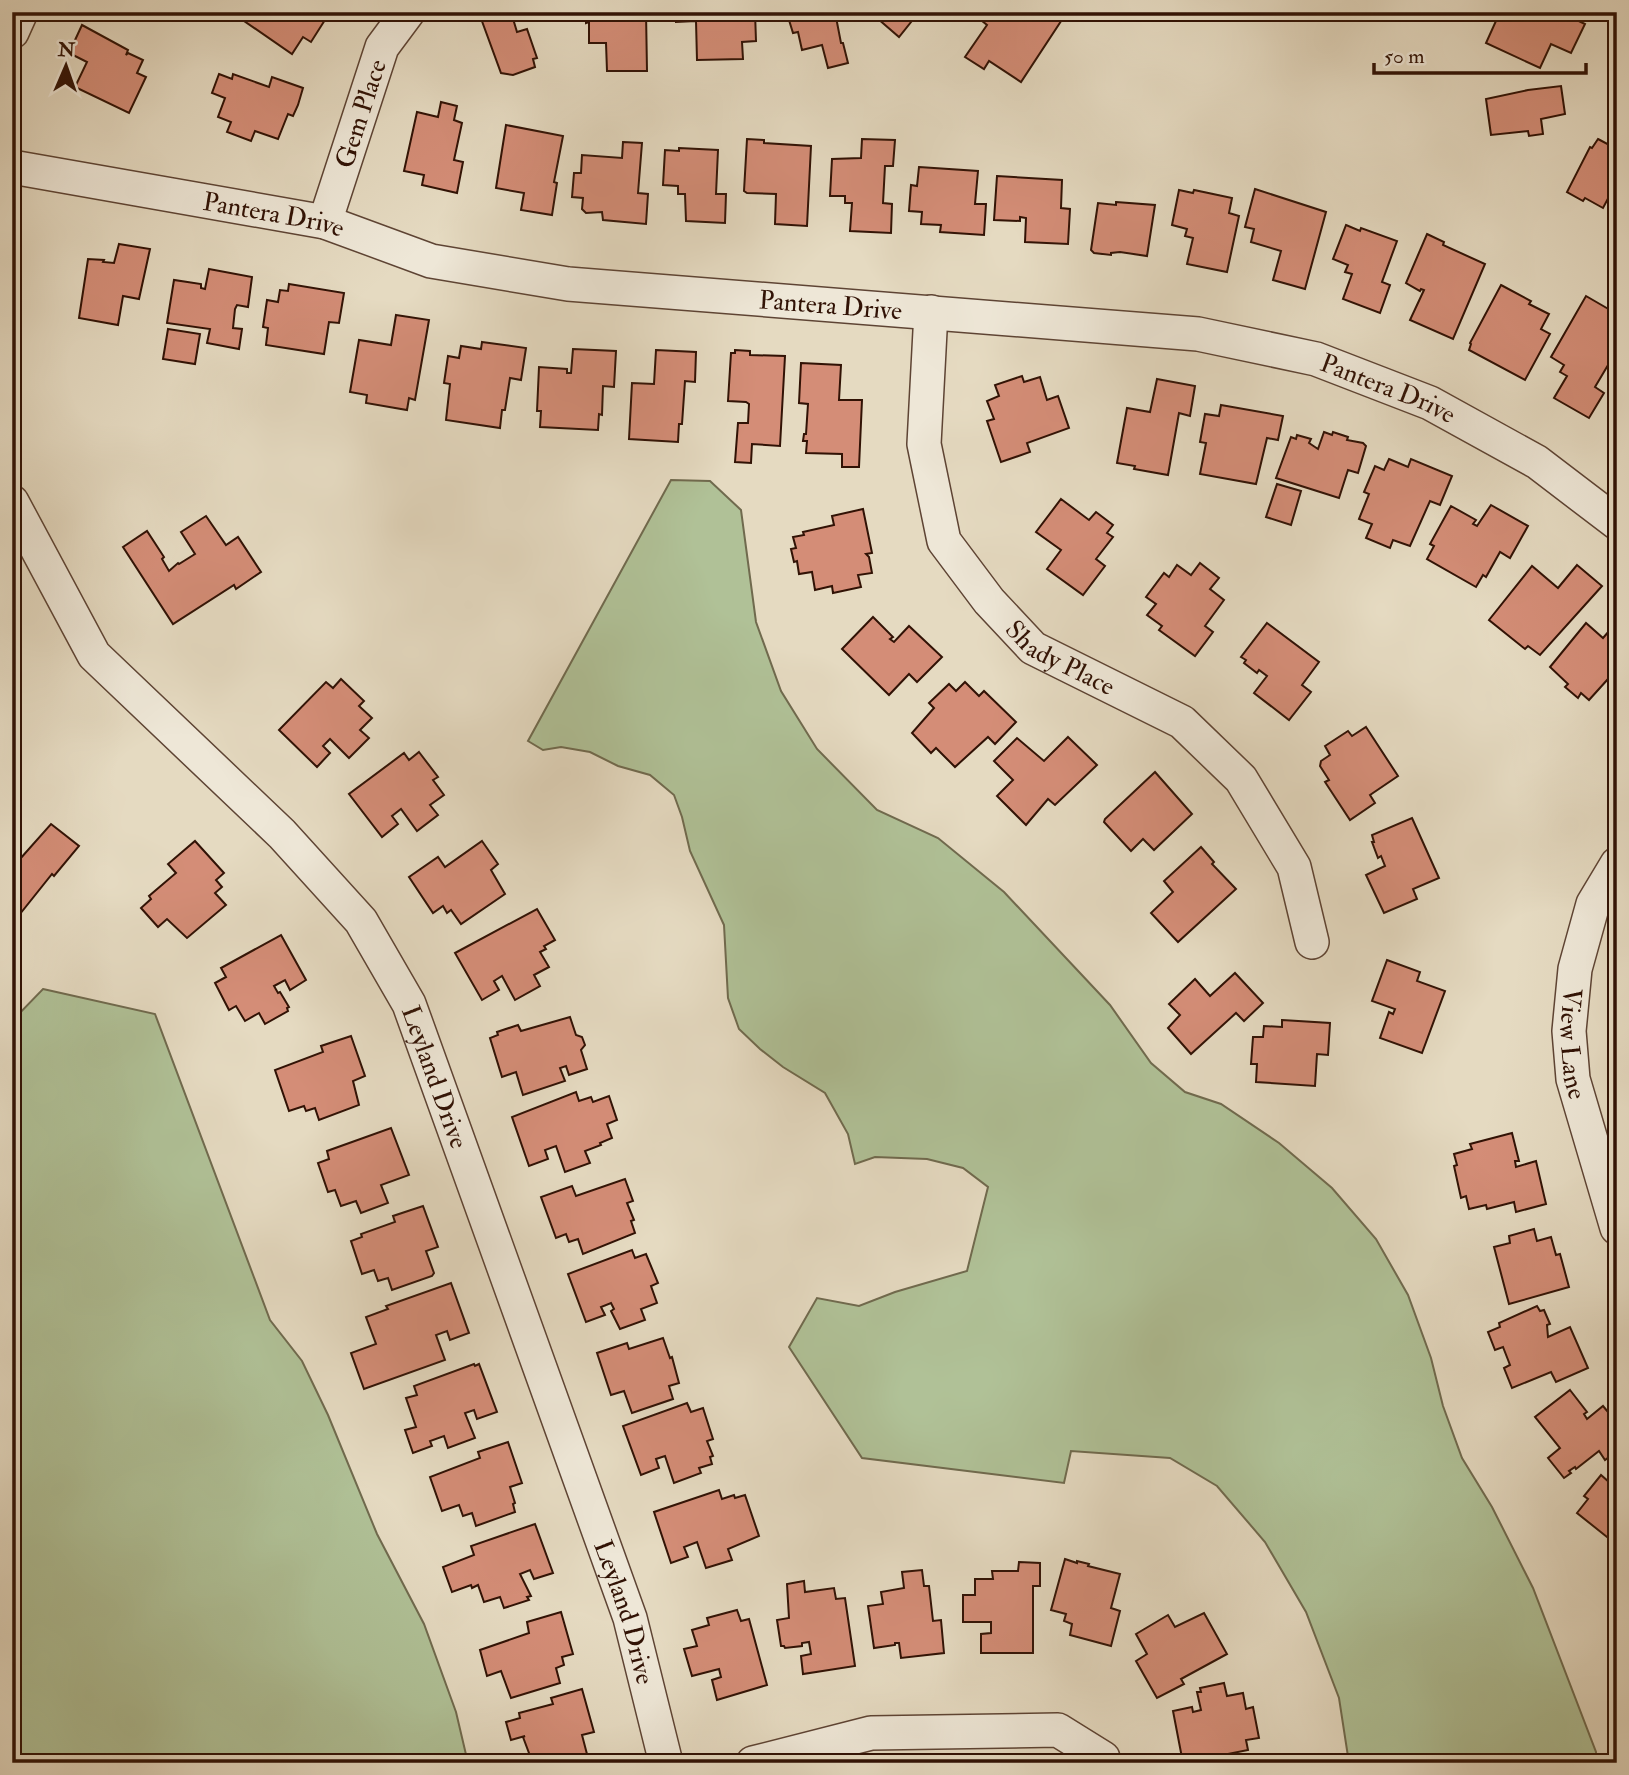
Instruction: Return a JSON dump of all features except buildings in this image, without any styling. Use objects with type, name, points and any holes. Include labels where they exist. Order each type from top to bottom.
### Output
[{"type":"street","points":[[12,33],[21,12]]},
{"type":"street","name":"Gem Place","points":[[325,222],[382,47],[408,12]]},
{"type":"street","name":"Pantera Drive","points":[[12,167],[325,222],[431,261],[568,284],[1198,334],[1316,359],[1430,403],[1454,416],[1537,462],[1617,523]]},
{"type":"street","name":"Shady Place","points":[[930,312],[924,444],[944,541],[989,601],[1033,648],[1182,722],[1241,779],[1294,867],[1312,942]]},
{"type":"street","name":"Leyland Drive","points":[[12,502],[93,655],[291,844],[360,922],[409,1004],[630,1618],[666,1763]]},
{"type":"street","name":"View Lane","points":[[1617,864],[1593,904],[1575,969],[1569,1031],[1573,1079],[1617,1228]]},
{"type":"street","points":[[753,1763],[871,1733],[1058,1730],[1103,1758],[1104,1763]]},
{"type":"green space","points":[[671,480],[710,481],[741,510],[756,622],[781,691],[817,749],[877,810],[938,838],[1004,892],[1110,1005],[1151,1063],[1185,1092],[1221,1104],[1279,1143],[1332,1188],[1376,1239],[1408,1295],[1462,1458],[1492,1507],[1533,1588],[1596,1752],[1596,1763],[1349,1763],[1339,1698],[1306,1612],[1265,1542],[1217,1486],[1170,1458],[1071,1451],[1064,1483],[862,1458],[789,1347],[817,1298],[859,1306],[895,1292],[967,1271],[988,1187],[963,1168],[927,1159],[875,1157],[855,1164],[848,1134],[825,1093],[783,1067],[739,1029],[728,998],[724,925],[690,851],[674,795],[650,775],[618,766],[590,752],[561,747],[543,750],[528,741]]},
{"type":"green space","points":[[43,989],[155,1014],[270,1320],[302,1361],[328,1415],[377,1534],[424,1624],[456,1712],[468,1763],[12,1763],[12,1021]]}]
